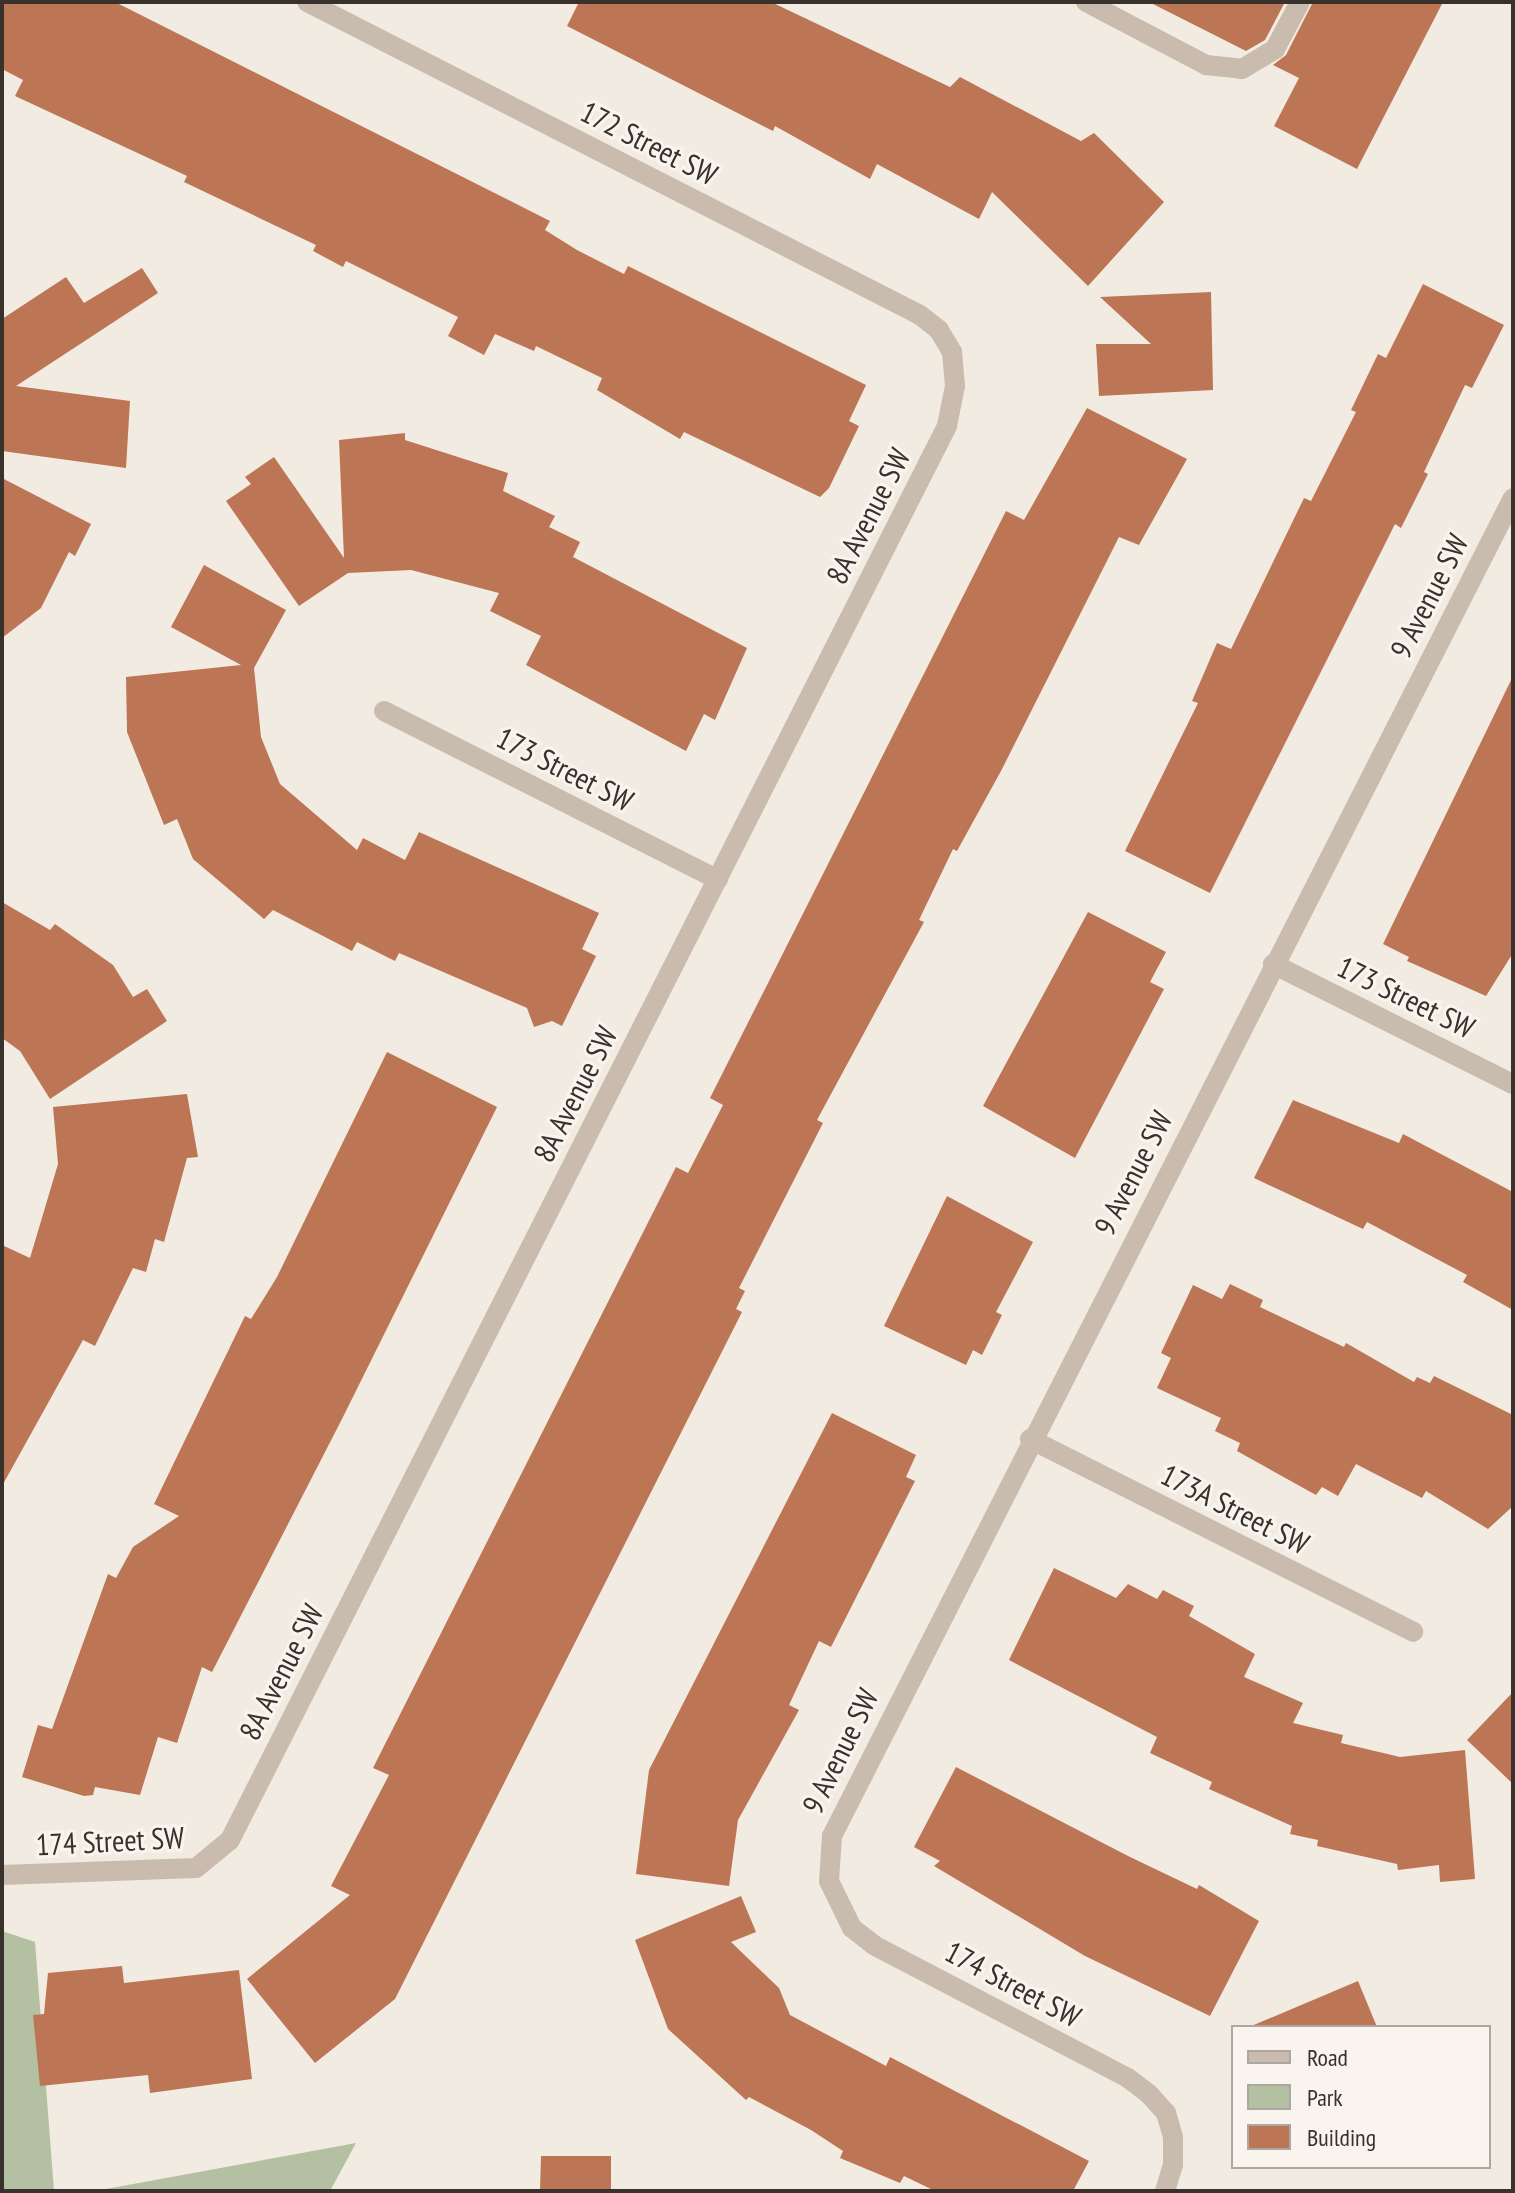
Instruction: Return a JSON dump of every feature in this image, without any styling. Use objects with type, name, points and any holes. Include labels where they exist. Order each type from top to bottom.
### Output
[{"type":"street","name":"172 Street SW","points":[[307,2],[330,7],[920,315],[939,330],[952,352]]},
{"type":"street","points":[[1086,2],[1206,65],[1242,69],[1275,49],[1300,2]]},
{"type":"street","name":"8A Avenue SW","points":[[218,1854],[718,880],[947,426],[955,386],[952,352]]},
{"type":"street","name":"9 Avenue SW","points":[[829,1881],[830,1846],[841,1811],[1513,498]]},
{"type":"street","name":"173 Street SW","points":[[384,711],[718,880]]},
{"type":"street","name":"173 Street SW","points":[[1273,964],[1513,1084]]},
{"type":"street","name":"173A Street SW","points":[[1030,1439],[1413,1632]]},
{"type":"street","name":"174 Street SW","points":[[2,1875],[167,1872],[196,1868],[218,1854]]},
{"type":"street","name":"174 Street SW","points":[[829,1881],[838,1908],[874,1945],[1128,2078],[1166,2113],[1173,2137],[1173,2165],[1165,2191]]},
{"type":"green space","points":[[2,1931],[35,1942],[54,2191],[2,2191]]},
{"type":"green space","points":[[356,2143],[330,2191],[95,2191]]},
{"type":"building","points":[[2,2],[115,2],[550,221],[545,230],[624,274],[628,266],[866,385],[849,421],[859,426],[829,488],[820,497],[684,432],[680,439],[597,390],[602,378],[536,346],[534,351],[495,334],[484,355],[448,336],[458,317],[346,261],[343,267],[313,251],[316,245],[184,182],[187,176],[15,96],[23,80],[2,69]]},
{"type":"building","points":[[579,2],[771,2],[950,87],[960,77],[1081,141],[1094,133],[1164,202],[1088,286],[992,192],[979,219],[877,164],[870,179],[775,126],[773,131],[567,26]]},
{"type":"building","points":[[1149,2],[1285,2],[1265,40],[1246,51]]},
{"type":"building","points":[[1313,2],[1443,2],[1357,169],[1274,126],[1299,78],[1273,65],[1286,55]]},
{"type":"building","points":[[142,268],[158,293],[16,386],[130,401],[126,468],[2,451],[2,319],[66,277],[84,303]]},
{"type":"building","points":[[1423,284],[1504,325],[1472,388],[1465,385],[1424,472],[1428,474],[1401,528],[1395,524],[1210,893],[1125,851],[1198,703],[1192,701],[1217,643],[1231,649],[1304,498],[1311,501],[1356,412],[1351,410],[1378,354],[1386,358]]},
{"type":"building","points":[[1211,292],[1213,390],[1099,396],[1096,344],[1151,344],[1100,297]]},
{"type":"building","points":[[1087,408],[1187,459],[1139,545],[1119,537],[1001,771],[957,851],[953,849],[919,920],[924,922],[817,1120],[823,1123],[739,1288],[745,1291],[736,1309],[742,1312],[395,1999],[315,2063],[247,1979],[350,1895],[331,1886],[389,1775],[373,1768],[676,1167],[688,1173],[723,1105],[710,1098],[1006,511],[1024,520]]},
{"type":"building","points":[[405,433],[405,440],[508,473],[503,491],[555,516],[549,527],[580,542],[573,557],[747,648],[715,720],[704,714],[686,751],[526,665],[541,636],[490,611],[499,593],[411,570],[348,573],[299,606],[226,501],[251,484],[245,477],[274,457],[344,558],[339,440]]},
{"type":"building","points":[[2,478],[91,524],[75,556],[69,552],[41,608],[2,638]]},
{"type":"building","points":[[204,565],[286,610],[254,668],[261,737],[280,784],[357,850],[363,838],[405,860],[419,832],[599,913],[582,949],[596,956],[562,1026],[552,1021],[534,1027],[527,1008],[399,953],[395,961],[357,942],[352,951],[273,910],[264,919],[193,859],[177,819],[164,825],[127,732],[126,677],[241,665],[171,627]]},
{"type":"building","points":[[1513,676],[1513,953],[1486,996],[1407,961],[1409,957],[1383,944]]},
{"type":"building","points":[[2,902],[50,930],[55,924],[113,965],[133,997],[147,989],[167,1021],[50,1099],[20,1051],[2,1038]]},
{"type":"building","points":[[1088,912],[1166,952],[1150,982],[1164,989],[1075,1158],[983,1106]]},
{"type":"building","points":[[387,1052],[497,1107],[342,1419],[212,1672],[202,1667],[177,1743],[158,1737],[140,1795],[95,1787],[93,1795],[84,1796],[22,1777],[38,1725],[52,1729],[108,1574],[116,1578],[133,1547],[179,1516],[154,1504],[245,1316],[251,1319],[277,1277]]},
{"type":"building","points":[[187,1094],[198,1157],[187,1158],[164,1242],[155,1239],[146,1272],[133,1268],[95,1346],[83,1340],[2,1486],[2,1245],[30,1258],[58,1164],[53,1107]]},
{"type":"building","points":[[1293,1100],[1399,1143],[1403,1134],[1513,1192],[1513,1310],[1463,1282],[1467,1275],[1367,1222],[1363,1229],[1254,1178]]},
{"type":"building","points":[[947,1196],[1033,1242],[996,1312],[1002,1315],[982,1355],[973,1350],[966,1365],[884,1326]]},
{"type":"building","points":[[1230,1284],[1263,1300],[1260,1307],[1344,1347],[1346,1343],[1414,1382],[1417,1377],[1430,1383],[1434,1376],[1513,1415],[1513,1506],[1488,1529],[1426,1491],[1422,1498],[1356,1464],[1338,1496],[1322,1487],[1316,1495],[1237,1451],[1240,1443],[1215,1431],[1221,1418],[1157,1388],[1171,1358],[1161,1353],[1193,1285],[1222,1299]]},
{"type":"building","points":[[832,1413],[916,1455],[906,1477],[915,1481],[831,1647],[819,1641],[789,1705],[799,1710],[738,1820],[729,1886],[636,1874],[649,1770]]},
{"type":"building","points":[[1054,1568],[1116,1598],[1128,1584],[1157,1599],[1163,1590],[1194,1606],[1189,1616],[1255,1654],[1244,1677],[1303,1703],[1293,1723],[1343,1735],[1341,1743],[1400,1757],[1465,1750],[1475,1879],[1440,1882],[1439,1865],[1398,1870],[1397,1864],[1317,1846],[1318,1840],[1290,1834],[1292,1826],[1209,1789],[1212,1782],[1150,1753],[1157,1737],[1009,1660]]},
{"type":"building","points":[[1513,1692],[1513,1784],[1467,1740]]},
{"type":"building","points":[[956,1767],[1128,1856],[1197,1889],[1199,1885],[1259,1921],[1210,2016],[1085,1956],[934,1866],[940,1861],[914,1847]]},
{"type":"building","points":[[741,1896],[756,1932],[731,1942],[779,1988],[790,2015],[886,2066],[890,2057],[1089,2161],[1073,2191],[935,2191],[904,2176],[900,2183],[840,2158],[843,2151],[811,2130],[749,2097],[746,2100],[668,2029],[635,1940]]},
{"type":"building","points":[[122,1966],[124,1983],[239,1970],[252,2079],[150,2093],[148,2075],[40,2086],[33,2015],[44,2014],[48,1973]]},
{"type":"building","points":[[1358,1981],[1376,2025],[1254,2025]]},
{"type":"building","points":[[541,2156],[611,2156],[611,2191],[540,2191]]}]
